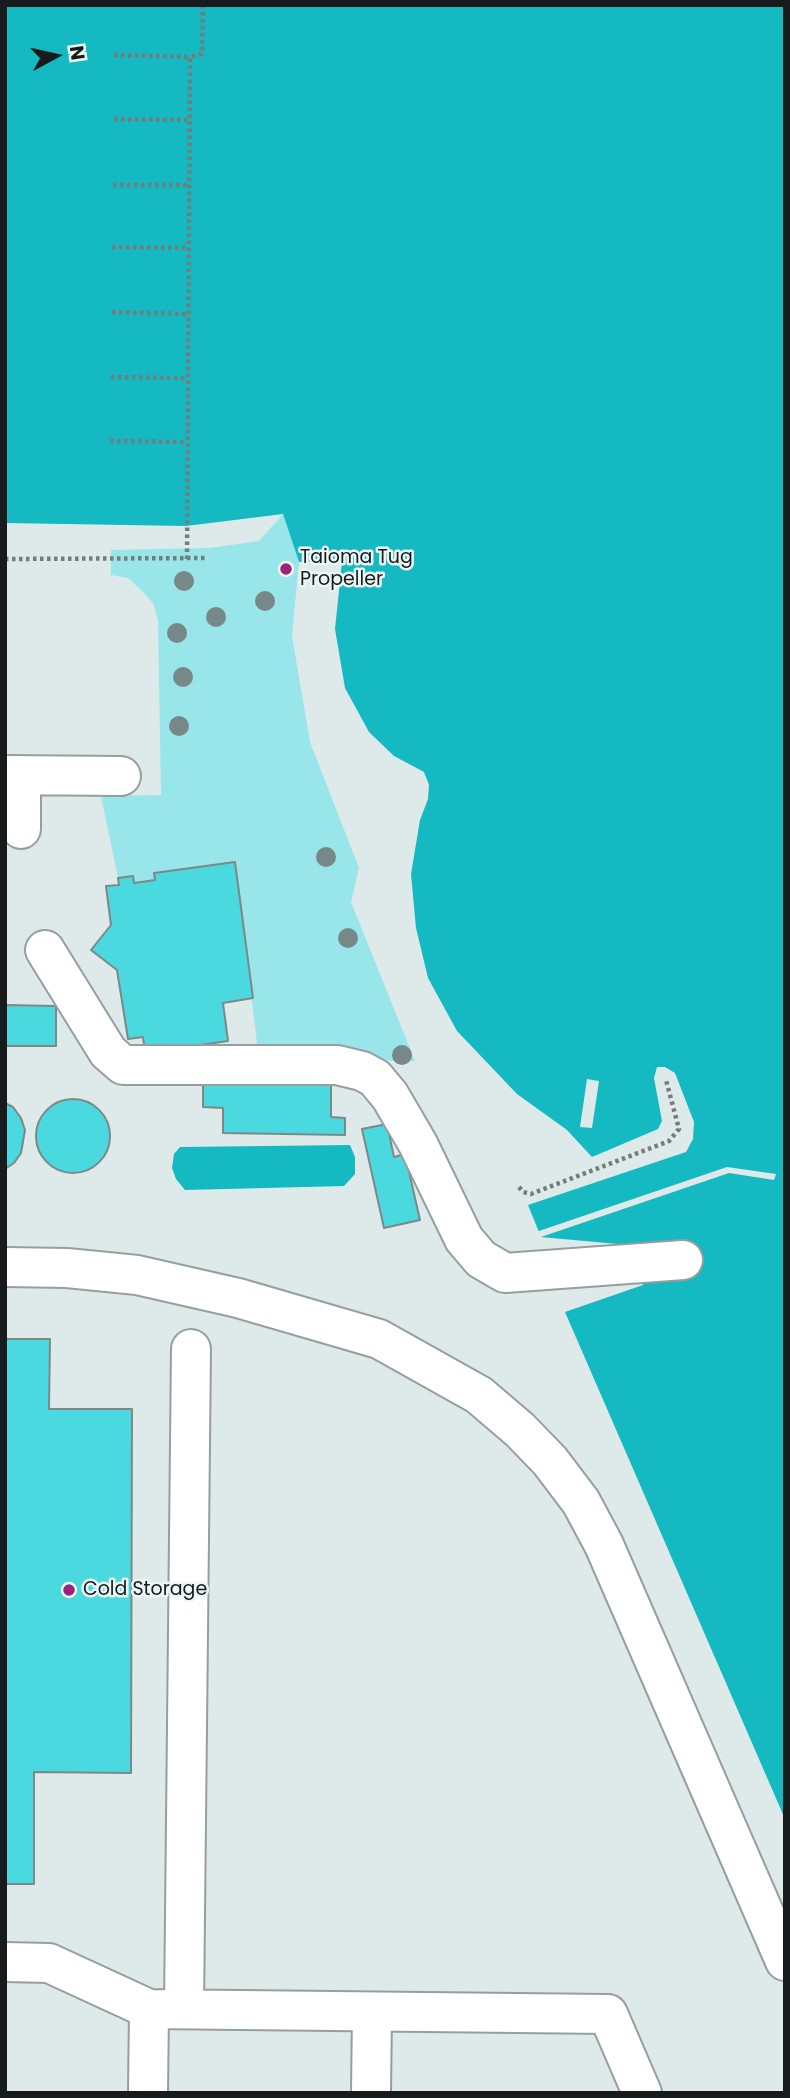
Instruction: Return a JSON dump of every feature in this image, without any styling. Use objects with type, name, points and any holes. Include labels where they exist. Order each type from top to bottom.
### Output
[{"type":"street","points":[[21,829],[13,775],[121,776]]},
{"type":"street","points":[[45,950],[108,1052],[123,1065],[337,1065],[362,1071],[374,1078],[390,1096],[418,1144],[464,1239],[481,1259],[505,1273],[683,1260]]},
{"type":"street","points":[[5,1267],[67,1268],[137,1275],[238,1298],[379,1339],[479,1395],[520,1430],[550,1461],[581,1503],[604,1545],[785,1961]]},
{"type":"street","points":[[148,2093],[166,2009],[191,1349]]},
{"type":"street","points":[[5,1962],[49,1963],[166,2009],[608,2014],[642,2093]]},
{"type":"street","points":[[371,2093],[372,2012]]},
{"type":"path","points":[[114,55],[190,57],[202,54],[202,5]]},
{"type":"path","points":[[187,559],[190,57]]},
{"type":"path","points":[[114,119],[189,120]]},
{"type":"path","points":[[113,185],[189,185]]},
{"type":"path","points":[[112,247],[188,248]]},
{"type":"path","points":[[112,312],[188,314]]},
{"type":"path","points":[[111,377],[187,378]]},
{"type":"path","points":[[110,440],[187,442]]},
{"type":"path","points":[[5,559],[207,558]]},
{"type":"path","points":[[519,1187],[523,1192],[531,1194],[669,1141],[679,1129],[666,1080]]},
{"type":"shaded area","points":[[5,5],[785,5],[785,1819],[565,1312],[643,1285],[639,1246],[541,1237],[528,1205],[686,1152],[693,1139],[694,1122],[675,1073],[665,1067],[657,1067],[654,1078],[662,1121],[658,1129],[592,1157],[567,1130],[517,1094],[457,1031],[428,978],[416,928],[411,874],[429,785],[424,772],[394,756],[369,732],[345,688],[335,629],[342,562],[299,562],[283,514],[186,526],[5,523]]},
{"type":"shaded area","points":[[283,514],[299,562],[292,636],[310,742],[359,868],[351,902],[415,1061],[259,1059],[235,863],[154,873],[155,880],[134,883],[133,876],[118,878],[101,796],[161,795],[158,620],[153,603],[140,589],[128,578],[111,575],[111,550],[209,548],[259,541]]},
{"type":"shaded area","points":[[350,1145],[355,1157],[355,1174],[344,1186],[185,1190],[176,1179],[172,1168],[174,1154],[180,1147]]},
{"type":"pier","points":[[587,1079],[599,1081],[592,1128],[580,1127]]},
{"type":"pier","points":[[727,1167],[776,1174],[774,1180],[729,1173],[538,1238],[536,1232]]},
{"type":"building","points":[[235,862],[253,998],[223,1003],[228,1041],[145,1053],[143,1037],[128,1039],[117,970],[91,950],[111,925],[106,886],[119,885],[118,878],[133,876],[134,883],[155,880],[154,873]]},
{"type":"building","points":[[5,1005],[56,1006],[56,1046],[5,1046]]},
{"type":"building","points":[[331,1077],[331,1117],[345,1118],[345,1135],[223,1133],[223,1108],[203,1107],[203,1081]]},
{"type":"building","points":[[73,1099],[94,1105],[104,1115],[110,1136],[104,1157],[94,1167],[73,1173],[52,1167],[42,1157],[36,1136],[42,1115],[52,1105]]},
{"type":"building","points":[[5,1103],[13,1107],[25,1130],[21,1153],[14,1163],[5,1169]]},
{"type":"building","points":[[387,1124],[394,1157],[405,1154],[420,1220],[384,1228],[362,1129]]},
{"type":"building","name":"Cold Storage","points":[[5,1339],[50,1339],[49,1409],[132,1409],[131,1773],[34,1772],[34,1884],[5,1884]]},
{"type":"place","name":"Taioma Tug Propeller","points":[[286,569]]},
{"type":"place","name":"Cold Storage","points":[[69,1590]]}]
